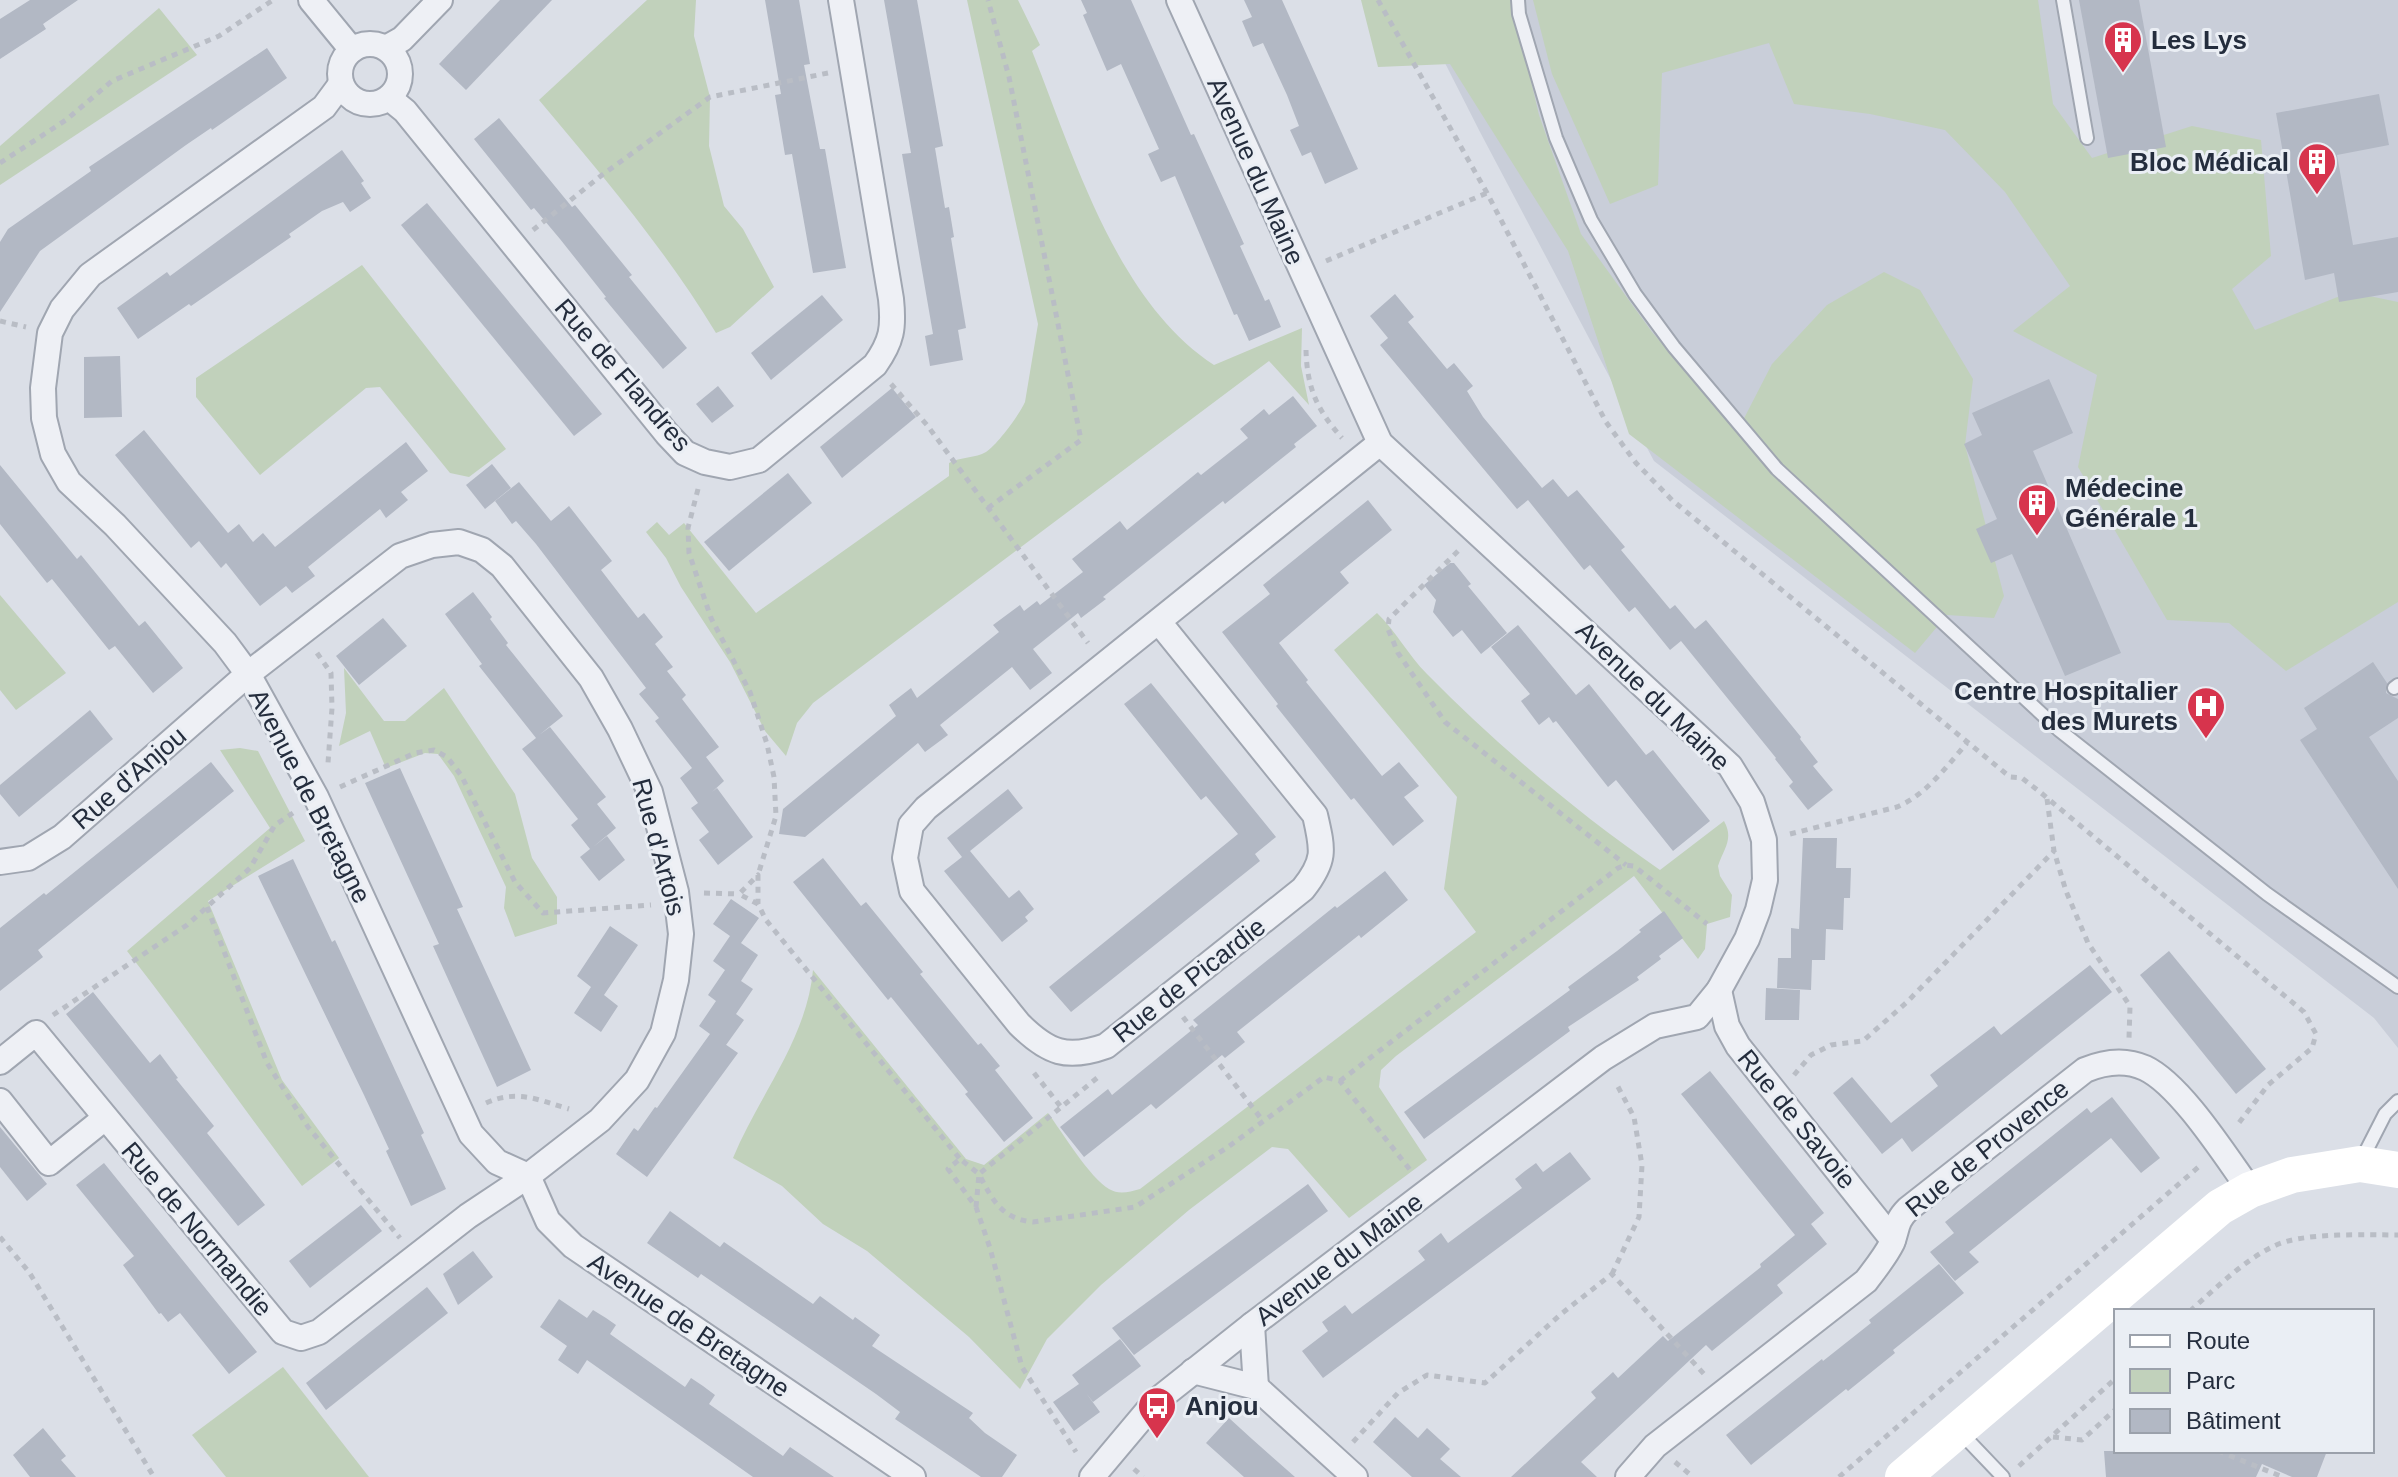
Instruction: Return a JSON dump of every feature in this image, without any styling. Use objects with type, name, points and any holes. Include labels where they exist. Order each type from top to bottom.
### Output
[{"type":"main road","points":[[1903,1477],[2220,1207],[2250,1190],[2292,1175],[2360,1164],[2398,1170]]},
{"type":"street","points":[[311,0],[352,50]]},
{"type":"street","points":[[386,48],[402,39],[440,0]]},
{"type":"street","name":"Rue de Flandres","points":[[389,98],[405,111],[667,434],[685,453],[705,462],[730,467],[759,460],[875,365],[887,347],[893,324],[841,0]]},
{"type":"street","name":"Avenue du Maine","points":[[1092,1477],[1144,1413],[1193,1371],[1603,1058],[1655,1026],[1697,1017],[1719,990],[1747,939],[1765,880],[1764,840],[1752,802],[1730,766],[1380,443],[1179,0]]},
{"type":"street","points":[[368,43],[386,48],[393,54],[401,72],[396,91],[380,103],[361,104],[341,84],[341,65],[352,50],[368,43]]},
{"type":"street","name":"Avenue de Bretagne","points":[[341,84],[324,107],[90,275],[62,309],[50,333],[46,358],[44,418],[53,454],[69,482],[115,525],[225,643],[248,674],[316,797],[471,1134],[497,1162],[528,1176],[548,1221],[573,1246],[913,1477]]},
{"type":"street","name":"Rue de Picardie","points":[[1159,622],[1315,815],[1323,849],[1318,869],[1303,889],[1168,997],[1102,1047],[1082,1054],[1060,1052],[1035,1041],[1019,1024],[912,891],[905,858],[911,825],[926,808],[1380,443]]},
{"type":"street","name":"Rue d'Artois","points":[[248,674],[400,556],[432,545],[459,542],[482,550],[502,566],[599,690],[650,792],[676,898],[681,934],[676,980],[663,1033],[637,1080],[600,1120],[528,1176]]},
{"type":"street","name":"Rue d'Anjou","points":[[0,862],[28,858],[62,837],[248,674]]},
{"type":"street","name":"Rue de Savoie","points":[[1719,990],[1727,1026],[1738,1046],[1893,1240]]},
{"type":"street","points":[[0,1062],[36,1033]]},
{"type":"street","name":"Rue de Normandie","points":[[36,1033],[283,1332],[301,1338],[319,1332],[468,1216],[528,1176]]},
{"type":"street","name":"Rue de Provence","points":[[1628,1477],[1655,1446],[1866,1281],[1884,1258],[1898,1219],[1908,1209],[2085,1070],[2108,1062],[2127,1063]]},
{"type":"street","points":[[2127,1063],[2145,1068],[2159,1077],[2189,1108],[2250,1190]]},
{"type":"street","name":"Rue de Normandie","points":[[0,1101],[49,1163],[105,1118]]},
{"type":"street","points":[[1252,1325],[1256,1387]]},
{"type":"street","points":[[1193,1371],[1256,1387],[1355,1477]]},
{"type":"lane","points":[[1517,0],[1556,138],[1591,220],[1635,294],[1674,347],[1777,469],[2059,730],[2267,894],[2398,987]]},
{"type":"lane","points":[[2063,0],[2087,138]]},
{"type":"lane","points":[[2360,1164],[2385,1114],[2398,1101]]},
{"type":"lane","points":[[1957,1429],[2003,1477]]},
{"type":"path","points":[[0,163],[66,120],[112,81],[219,36],[273,0]]},
{"type":"path","points":[[988,0],[1009,77],[1081,440],[988,508]]},
{"type":"path","points":[[1378,0],[1487,193],[1606,422],[1636,463],[1684,510],[1967,743],[2010,777],[2022,778],[2304,1012],[2316,1034],[2312,1048],[2268,1085],[2220,1148],[1839,1477]]},
{"type":"path","points":[[514,246],[602,175],[710,97],[853,68]]},
{"type":"path","points":[[1302,271],[1487,193]]},
{"type":"path","points":[[875,365],[927,425],[1094,651]]},
{"type":"path","points":[[705,462],[688,528],[689,553],[711,618],[750,692],[774,777],[776,816],[758,875],[758,904],[766,920],[960,1159],[979,1174],[995,1204],[1021,1221],[1073,1218],[1135,1207],[1324,1077],[1340,1081],[1427,1192]]},
{"type":"path","points":[[1478,532],[1389,619],[1392,640],[1415,682],[1445,722],[1626,865]]},
{"type":"path","points":[[302,632],[331,673],[329,760],[316,797]]},
{"type":"path","points":[[1764,840],[1897,807],[1913,800],[1967,743]]},
{"type":"path","points":[[36,1033],[59,1009],[187,925],[250,868],[275,825],[316,797],[415,753],[434,750],[447,757],[461,775],[515,882],[543,913],[739,894],[758,904]]},
{"type":"path","points":[[2047,798],[2054,851],[2066,891],[2088,943],[2130,1006],[2127,1063]]},
{"type":"path","points":[[1784,1104],[1794,1074],[1811,1055],[1831,1045],[1863,1041],[1907,1002],[2054,851]]},
{"type":"path","points":[[1340,1081],[1618,868],[1634,866],[1707,924]]},
{"type":"path","points":[[739,894],[758,875]]},
{"type":"path","points":[[207,907],[267,1063],[308,1127],[415,1257]]},
{"type":"path","points":[[1168,997],[1263,1121]]},
{"type":"path","points":[[976,1207],[979,1174],[1113,1066],[1102,1047]]},
{"type":"path","points":[[1337,1460],[1398,1393],[1427,1375],[1485,1383],[1561,1314],[1612,1274],[1639,1217],[1642,1165],[1634,1117],[1603,1058]]},
{"type":"path","points":[[462,1115],[496,1099],[514,1095],[535,1097],[600,1120]]},
{"type":"path","points":[[960,1159],[948,1169],[976,1207],[1022,1367],[1092,1477]]},
{"type":"path","points":[[2192,1309],[2236,1271],[2275,1245],[2307,1237],[2398,1235]]},
{"type":"path","points":[[0,1237],[29,1272],[154,1477]]},
{"type":"path","points":[[1612,1274],[1721,1393]]},
{"type":"path","points":[[2018,1467],[2114,1380]]},
{"type":"path","points":[[2052,1436],[2082,1440],[2114,1411]]},
{"type":"path","points":[[2223,1453],[2283,1477]]},
{"type":"shaded area","name":"Centre Hospitalier des Murets","points":[[1413,0],[2398,0],[2398,1048],[2374,1018],[1654,461]]},
{"type":"green space","points":[[647,0],[696,0],[694,36],[710,97],[709,146],[724,206],[743,229],[774,287],[730,327],[716,333],[654,242],[539,100]]},
{"type":"green space","points":[[967,0],[1018,0],[1040,45],[1032,51],[1082,180],[1124,265],[1150,304],[1180,337],[1214,365],[1302,328],[1301,366],[1309,405],[1269,361],[813,703],[797,723],[786,756],[765,731],[730,662],[681,587],[666,558],[646,532],[657,522],[669,535],[684,523],[756,613],[949,476],[949,463],[986,452],[1022,408],[1038,324]]},
{"type":"green space","points":[[1361,0],[1512,0],[1539,115],[1581,234],[1652,332],[1738,430],[1772,364],[1827,305],[1884,272],[1920,290],[1973,379],[1965,445],[2004,596],[1994,618],[1947,615],[1915,653],[1629,434],[1568,251],[1450,64],[1378,67]]},
{"type":"green space","points":[[1533,0],[2038,0],[2053,104],[2092,158],[2192,126],[2261,140],[2271,256],[2232,289],[2255,330],[2350,292],[2398,302],[2398,602],[2286,671],[2229,623],[2167,620],[2078,467],[2097,375],[2013,331],[2070,286],[2005,192],[1945,130],[1870,114],[1794,104],[1769,43],[1662,73],[1658,185],[1610,204],[1552,74]]},
{"type":"green space","points":[[159,8],[197,55],[0,185],[0,146]]},
{"type":"green space","points":[[362,265],[506,449],[469,477],[450,473],[380,387],[366,388],[260,475],[196,397],[196,378]]},
{"type":"green space","points":[[0,595],[66,673],[16,710],[0,690]]},
{"type":"green space","points":[[1377,613],[1420,667],[1482,727],[1568,801],[1660,870],[1724,821],[1728,838],[1718,866],[1720,876],[1732,895],[1730,917],[1707,924],[1705,949],[1698,959],[1634,876],[1381,1070],[1379,1087],[1427,1160],[1349,1218],[1288,1149],[1272,1147],[1189,1210],[1101,1285],[1047,1339],[1020,1389],[969,1337],[867,1251],[823,1224],[782,1186],[733,1158],[802,1020],[813,970],[966,1159],[984,1165],[1048,1113],[1101,1183],[1117,1192],[1140,1189],[1476,932],[1444,889],[1457,797],[1334,650]]},
{"type":"green space","points":[[344,668],[384,721],[405,721],[444,688],[515,794],[532,858],[557,897],[557,924],[515,937],[504,908],[506,887],[454,776],[438,754],[425,753],[386,768],[370,731],[339,746],[346,713]]},
{"type":"green space","points":[[240,748],[258,751],[305,841],[208,901],[282,1080],[339,1158],[302,1186],[127,951],[270,828],[220,750]]},
{"type":"green space","points":[[283,1367],[369,1477],[226,1477],[192,1435]]},
{"type":"building","points":[[30,0],[78,0],[43,24],[46,29],[0,59],[0,19]]},
{"type":"building","points":[[500,0],[552,0],[466,90],[439,64]]},
{"type":"building","points":[[765,0],[799,0],[810,64],[804,65],[820,149],[825,149],[846,268],[813,273],[792,154],[785,155],[775,95],[781,94]]},
{"type":"building","points":[[884,0],[917,0],[943,146],[935,148],[945,208],[949,207],[966,328],[958,330],[963,360],[930,366],[925,336],[933,334],[902,154],[911,153]]},
{"type":"building","points":[[1081,0],[1131,0],[1244,244],[1240,246],[1265,301],[1269,299],[1281,327],[1249,341],[1237,314],[1234,315],[1175,176],[1161,182],[1148,154],[1159,149],[1121,64],[1107,71],[1083,15],[1087,13]]},
{"type":"building","points":[[1244,0],[1282,0],[1358,169],[1325,184],[1311,152],[1302,156],[1290,130],[1299,126],[1287,95],[1263,43],[1253,47],[1242,21],[1252,17]]},
{"type":"building","name":"Les Lys","points":[[2079,0],[2139,0],[2166,147],[2108,158]]},
{"type":"building","points":[[267,48],[287,78],[186,145],[40,251],[0,312],[0,242],[8,229],[91,171],[89,167]]},
{"type":"building","name":"Bloc Médical","points":[[2379,94],[2389,145],[2337,155],[2353,245],[2398,237],[2398,292],[2339,302],[2334,273],[2305,280],[2276,113]]},
{"type":"building","points":[[499,118],[572,207],[575,205],[687,348],[663,369],[560,239],[534,208],[531,210],[474,139]]},
{"type":"building","points":[[342,150],[364,181],[361,183],[371,198],[350,212],[343,202],[322,211],[289,234],[291,237],[138,339],[117,308],[167,272],[170,276]]},
{"type":"building","points":[[427,203],[602,414],[574,436],[401,225]]},
{"type":"building","points":[[1395,294],[1414,317],[1408,322],[1447,369],[1454,363],[1473,386],[1467,391],[1483,417],[1542,488],[1553,479],[1568,497],[1577,490],[1625,547],[1621,550],[1670,609],[1675,605],[1695,629],[1706,620],[1801,737],[1818,762],[1813,766],[1833,790],[1808,810],[1789,786],[1793,782],[1776,758],[1681,641],[1670,650],[1635,607],[1629,612],[1590,565],[1584,570],[1528,500],[1517,509],[1380,345],[1388,338],[1370,316]]},
{"type":"building","points":[[822,295],[843,320],[771,380],[751,353]]},
{"type":"building","points":[[120,356],[122,417],[84,418],[84,357]]},
{"type":"building","name":"Médecine Générale 1","points":[[2049,379],[2073,433],[2033,451],[2121,653],[2065,676],[2012,554],[1991,563],[1976,529],[1997,519],[1964,444],[1982,435],[1972,413]]},
{"type":"building","points":[[718,386],[734,406],[712,423],[696,404]]},
{"type":"building","points":[[892,388],[916,417],[842,478],[820,447]]},
{"type":"building","points":[[1293,396],[1317,426],[1294,444],[1296,447],[1225,504],[1223,501],[1103,597],[1106,599],[1081,618],[1078,613],[1033,649],[1052,673],[1030,690],[1012,667],[940,725],[948,735],[925,752],[918,743],[805,837],[779,834],[783,809],[896,716],[889,705],[911,688],[917,698],[999,632],[993,625],[1020,605],[1024,611],[1037,601],[1040,605],[1083,572],[1072,559],[1120,521],[1127,530],[1198,472],[1201,475],[1248,438],[1240,429],[1264,409],[1269,415]]},
{"type":"building","points":[[144,430],[228,533],[239,524],[253,542],[263,533],[275,547],[406,442],[428,471],[401,492],[408,500],[386,518],[380,509],[308,567],[315,576],[292,593],[286,586],[260,606],[226,563],[221,568],[199,541],[191,548],[115,455]]},
{"type":"building","points":[[492,464],[511,488],[485,509],[466,485]]},
{"type":"building","points":[[0,465],[77,559],[81,555],[139,626],[145,621],[183,668],[153,693],[115,646],[109,650],[52,579],[47,583],[0,524]]},
{"type":"building","points":[[788,473],[812,503],[729,571],[704,542]]},
{"type":"building","points":[[519,482],[551,521],[569,506],[612,561],[601,570],[638,618],[644,613],[663,637],[655,644],[673,667],[667,671],[686,695],[682,699],[719,747],[706,757],[724,781],[712,792],[717,788],[753,837],[718,865],[699,840],[709,832],[691,808],[698,803],[680,778],[692,768],[655,721],[659,718],[639,694],[646,688],[536,544],[516,521],[512,524],[495,501]]},
{"type":"building","points":[[1368,500],[1392,530],[1340,572],[1349,583],[1279,643],[1308,680],[1306,682],[1382,776],[1399,762],[1419,786],[1404,797],[1424,821],[1393,846],[1354,798],[1351,800],[1222,632],[1270,594],[1263,585]]},
{"type":"building","points":[[1454,563],[1471,584],[1468,586],[1507,633],[1481,654],[1462,630],[1453,637],[1433,612],[1436,600],[1424,585]]},
{"type":"building","points":[[473,592],[492,617],[490,619],[508,643],[506,645],[563,716],[539,735],[550,727],[606,797],[597,804],[616,828],[593,847],[607,836],[625,860],[599,881],[580,857],[590,849],[571,825],[578,819],[522,749],[536,738],[479,666],[482,664],[445,614]]},
{"type":"building","points":[[383,618],[407,646],[359,685],[336,656]]},
{"type":"building","points":[[1518,625],[1576,695],[1589,684],[1646,755],[1653,750],[1710,821],[1673,851],[1616,780],[1608,787],[1556,721],[1553,723],[1549,717],[1539,725],[1521,701],[1530,694],[1491,647]]},
{"type":"building","points":[[2373,662],[2387,683],[2386,693],[2398,699],[2398,718],[2369,737],[2398,781],[2398,889],[2300,740],[2317,729],[2304,708]]},
{"type":"building","points":[[1151,683],[1276,837],[1255,854],[1260,861],[1071,1012],[1049,987],[1238,834],[1206,796],[1201,800],[1124,704]]},
{"type":"building","points":[[90,710],[113,739],[19,817],[0,794],[0,785]]},
{"type":"building","points":[[211,762],[234,791],[38,950],[43,957],[0,991],[0,928],[44,893],[46,895]]},
{"type":"building","points":[[400,768],[463,907],[457,909],[531,1070],[497,1087],[433,946],[439,944],[365,783]]},
{"type":"building","points":[[1008,789],[1023,808],[970,851],[1009,898],[1019,890],[1034,909],[1025,917],[1028,921],[1002,942],[944,871],[962,857],[947,838]]},
{"type":"building","points":[[1803,838],[1837,838],[1836,868],[1851,868],[1850,898],[1844,898],[1843,930],[1826,929],[1825,960],[1812,960],[1811,990],[1777,988],[1778,958],[1791,958],[1791,928],[1799,929]]},
{"type":"building","points":[[823,858],[861,906],[866,902],[978,1045],[981,1043],[1000,1066],[995,1070],[1033,1118],[1004,1142],[891,997],[888,1000],[793,882]]},
{"type":"building","points":[[293,859],[332,942],[335,940],[348,968],[424,1133],[421,1135],[446,1189],[411,1206],[364,1095],[258,876]]},
{"type":"building","points":[[1385,871],[1408,900],[1237,1032],[1245,1042],[1225,1058],[1222,1055],[1156,1109],[1151,1104],[1084,1157],[1060,1127],[1108,1089],[1112,1095],[1198,1025],[1193,1020],[1335,906],[1337,908]]},
{"type":"building","points":[[731,899],[759,918],[741,943],[731,936],[758,955],[741,981],[753,989],[736,1014],[744,1020],[726,1045],[738,1053],[647,1177],[616,1154],[634,1128],[638,1131],[657,1108],[710,1034],[699,1026],[716,1001],[708,995],[725,970],[713,961],[730,936],[713,924]]},
{"type":"building","points":[[1664,911],[1683,938],[1637,977],[1639,980],[1568,1027],[1570,1031],[1424,1139],[1404,1112],[1570,990],[1568,987]]},
{"type":"building","points":[[610,926],[638,945],[604,995],[618,1006],[601,1032],[574,1013],[591,987],[577,976]]},
{"type":"building","points":[[2169,951],[2266,1069],[2236,1094],[2140,975]]},
{"type":"building","points":[[2090,965],[2112,992],[1912,1152],[1902,1138],[1882,1154],[1833,1093],[1852,1077],[1891,1123],[1938,1086],[1930,1075],[1994,1026],[2001,1035]]},
{"type":"building","points":[[1766,988],[1800,990],[1799,1020],[1765,1020]]},
{"type":"building","points":[[93,992],[150,1063],[160,1054],[214,1126],[207,1133],[265,1205],[238,1226],[66,1014]]},
{"type":"building","points":[[1710,1071],[1824,1213],[1811,1224],[1827,1244],[1777,1285],[1783,1293],[1712,1351],[1706,1345],[1581,1462],[1597,1477],[1511,1477],[1596,1398],[1591,1392],[1613,1372],[1618,1378],[1663,1336],[1668,1341],[1761,1267],[1760,1264],[1795,1235],[1681,1094]]},
{"type":"building","points":[[2112,1097],[2160,1158],[2141,1173],[2111,1138],[1969,1252],[1979,1262],[1955,1281],[1930,1252],[1954,1233],[1945,1222],[2087,1108],[2091,1113]]},
{"type":"building","points":[[0,1127],[47,1184],[27,1201],[0,1167]]},
{"type":"building","points":[[1570,1152],[1591,1179],[1323,1378],[1302,1351],[1328,1331],[1322,1322],[1345,1305],[1352,1314],[1425,1260],[1418,1251],[1441,1233],[1448,1243],[1522,1188],[1515,1179],[1525,1171],[1536,1163],[1543,1172]]},
{"type":"building","points":[[104,1163],[257,1352],[229,1374],[180,1313],[168,1322],[159,1314],[123,1265],[134,1256],[76,1185]]},
{"type":"building","points":[[1308,1184],[1328,1211],[1134,1355],[1112,1328]]},
{"type":"building","points":[[361,1205],[382,1231],[310,1288],[289,1261]]},
{"type":"building","points":[[670,1211],[720,1247],[724,1242],[813,1304],[820,1296],[880,1335],[872,1346],[973,1413],[969,1418],[1017,1455],[1002,1477],[981,1477],[895,1419],[900,1412],[876,1394],[701,1274],[698,1278],[647,1243]]},
{"type":"building","points":[[473,1251],[493,1277],[458,1305],[443,1274]]},
{"type":"building","points":[[1939,1264],[1964,1293],[1848,1391],[1846,1389],[1751,1465],[1726,1435],[1871,1323],[1869,1320]]},
{"type":"building","points":[[427,1287],[448,1313],[326,1410],[306,1383]]},
{"type":"building","points":[[559,1299],[587,1318],[593,1310],[616,1325],[610,1334],[685,1387],[691,1378],[703,1386],[715,1395],[709,1404],[783,1456],[790,1447],[834,1477],[753,1477],[587,1360],[578,1374],[558,1360],[567,1346],[540,1327]]},
{"type":"building","points":[[1120,1339],[1141,1366],[1093,1402],[1086,1393],[1100,1412],[1074,1431],[1053,1402],[1079,1384],[1072,1375]]},
{"type":"building","points":[[1395,1417],[1418,1438],[1427,1428],[1450,1449],[1440,1459],[1461,1477],[1412,1477],[1373,1442]]},
{"type":"building","points":[[1229,1418],[1295,1477],[1244,1477],[1206,1443]]},
{"type":"building","points":[[43,1428],[66,1456],[61,1460],[76,1477],[30,1477],[13,1455]]},
{"type":"building","points":[[2104,1451],[2326,1453],[2317,1477],[2292,1477],[2262,1464],[2256,1477],[2106,1477]]},
{"type":"place","name":"Les Lys","points":[[2123,74]]},
{"type":"place","name":"Bloc Médical","points":[[2317,196]]},
{"type":"place","name":"Médecine Générale 1","points":[[2037,537]]},
{"type":"place","name":"Centre Hospitalier des Murets","points":[[2206,740]]},
{"type":"place","name":"Anjou","points":[[1157,1440]]}]
